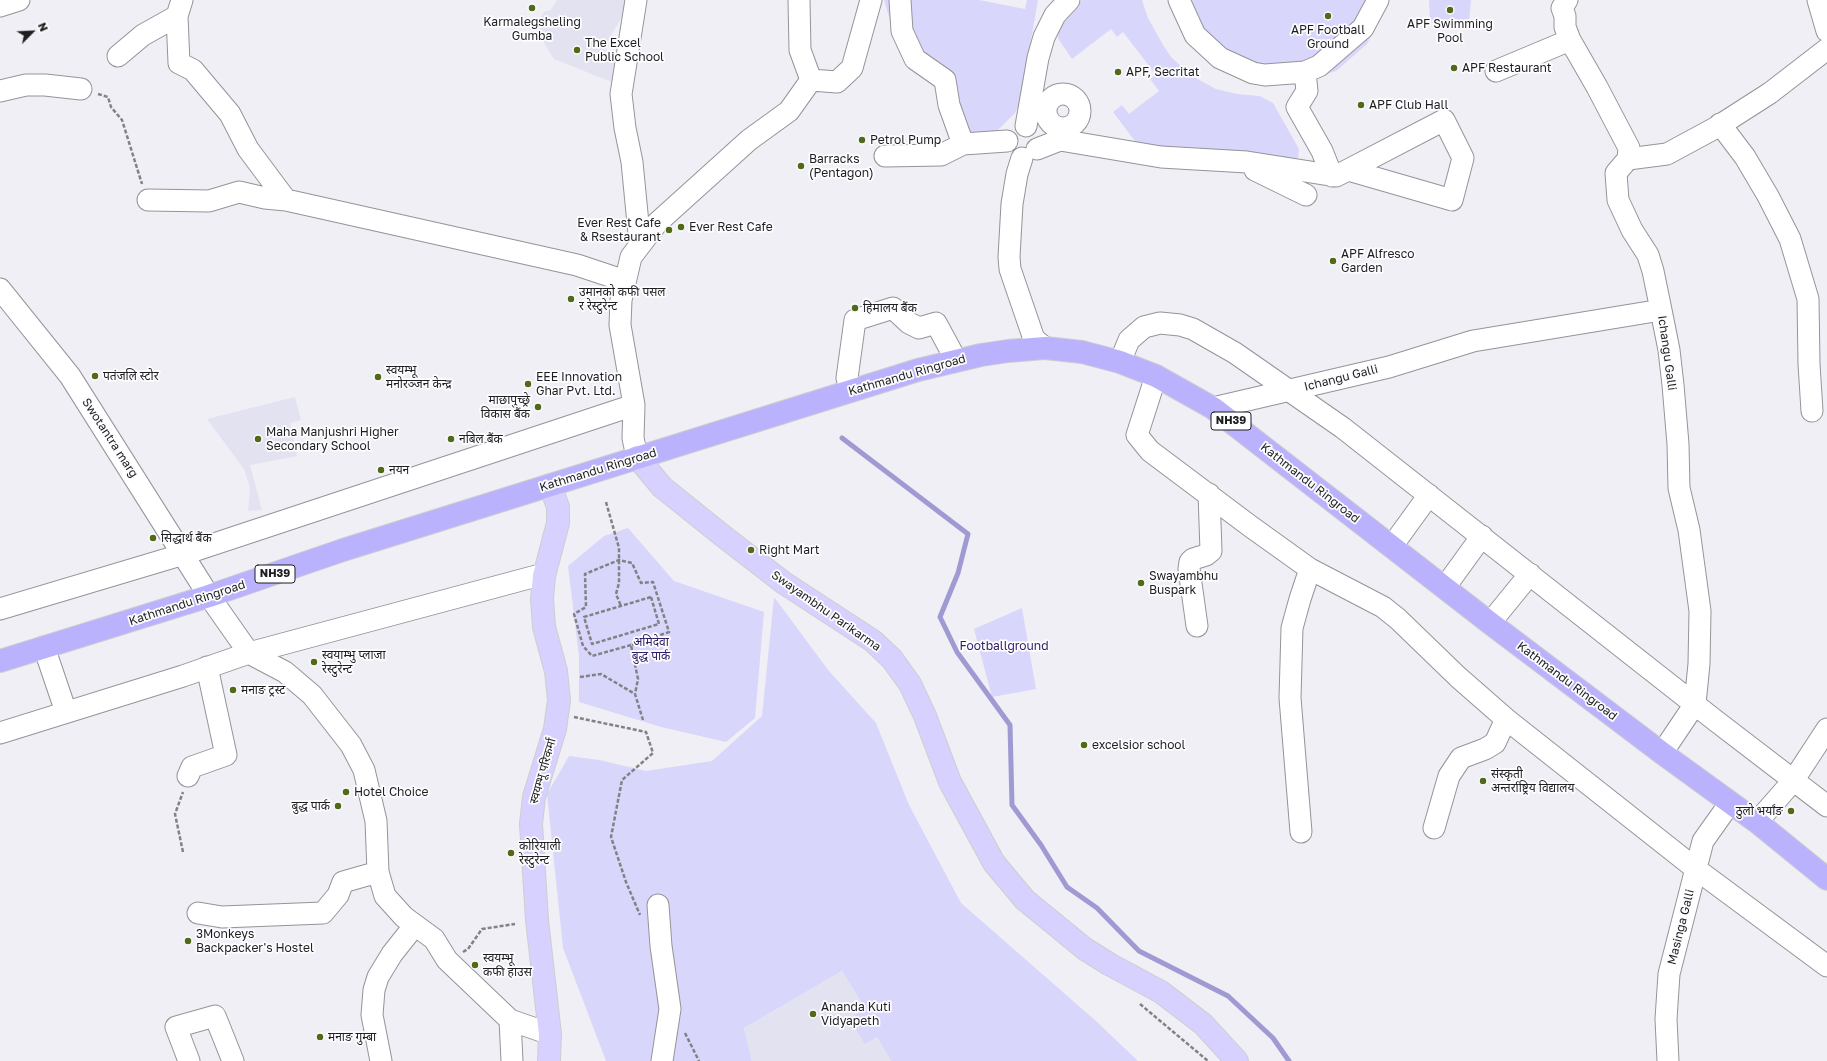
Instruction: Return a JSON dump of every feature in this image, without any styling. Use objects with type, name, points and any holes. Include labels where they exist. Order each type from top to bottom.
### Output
[{"type":"highway","name":"Kathmandu Ringroad","points":[[0,661],[209,596],[344,550],[918,370],[956,360],[1008,351],[1045,348],[1082,352],[1120,362],[1156,376],[1213,408],[1444,588],[1662,753],[1757,822],[1827,879]]},
{"type":"main road","name":"Swayambhu Parikarma","points":[[638,458],[662,487],[717,532],[784,583],[873,641],[892,659],[910,684],[925,716],[950,782],[994,863],[1025,900],[1085,949],[1109,964],[1161,992],[1203,1024],[1237,1061]]},
{"type":"main road","name":"स्वयम्भू परिकर्मा","points":[[549,1061],[550,1034],[537,920],[531,824],[534,797],[555,729],[559,700],[556,671],[544,628],[542,599],[544,576],[558,523],[558,507],[550,485]]},
{"type":"street","points":[[0,6],[19,0]]},
{"type":"street","points":[[636,0],[621,94],[625,128],[632,162],[640,244]]},
{"type":"street","points":[[799,0],[800,50],[811,80]]},
{"type":"street","points":[[811,80],[837,82],[852,68],[871,0]]},
{"type":"street","points":[[900,0],[902,31],[915,59],[945,80],[949,105],[963,144]]},
{"type":"street","points":[[1026,126],[1038,58],[1044,37],[1055,15],[1069,0]]},
{"type":"street","points":[[1179,0],[1195,35],[1220,58],[1253,73],[1265,76],[1305,72],[1319,66],[1364,28],[1378,0]]},
{"type":"street","points":[[1567,0],[1562,8],[1565,16],[1565,27],[1570,40],[1629,148],[1628,159],[1616,173],[1618,200],[1632,230],[1648,255],[1661,310]]},
{"type":"street","points":[[1818,0],[1827,31]]},
{"type":"street","points":[[118,56],[143,35],[180,8]]},
{"type":"street","points":[[180,8],[179,63],[193,70],[230,114],[248,149],[286,200]]},
{"type":"street","points":[[1496,71],[1570,40]]},
{"type":"street","points":[[1628,159],[1667,154],[1770,93],[1827,49]]},
{"type":"street","points":[[1305,72],[1307,91],[1297,107],[1322,151],[1340,173]]},
{"type":"street","points":[[638,458],[633,438],[634,405],[620,325],[621,300],[624,281],[631,257],[657,222],[749,140],[789,111],[811,80]]},
{"type":"street","points":[[0,91],[26,85],[45,85],[81,89]]},
{"type":"street","points":[[1045,348],[1034,339],[1010,269],[1009,257],[1012,204],[1017,174],[1030,154],[1039,142],[1038,136],[1034,130],[1026,126],[1019,126],[1012,130],[1007,141],[1011,153],[1030,154],[1061,134],[1161,157],[1237,161],[1340,173],[1452,200],[1463,158],[1444,120],[1340,173]]},
{"type":"street","points":[[1720,124],[1745,157],[1768,196],[1790,239],[1808,299],[1809,364],[1812,411]]},
{"type":"street","points":[[886,156],[941,155],[963,144],[1007,141]]},
{"type":"street","points":[[1237,161],[1306,195]]},
{"type":"street","points":[[148,200],[209,200],[239,192],[265,198],[286,200],[577,265],[624,281]]},
{"type":"street","name":"Swotantra marg","points":[[0,288],[70,376],[184,554],[209,596],[248,653]]},
{"type":"street","points":[[851,391],[847,378],[855,320],[893,308],[909,323],[919,328],[936,323],[956,360]]},
{"type":"street","name":"Ichangu Galli","points":[[1213,408],[1388,367],[1473,341],[1661,310],[1669,350],[1673,385],[1678,444],[1678,488],[1689,530],[1700,611],[1699,664],[1695,704]]},
{"type":"street","points":[[1120,362],[1129,340],[1144,327],[1160,323],[1180,325],[1193,329],[1235,352],[1344,428],[1793,781],[1827,806]]},
{"type":"street","points":[[1156,376],[1137,435],[1150,451],[1310,569],[1383,607],[1398,619],[1458,677],[1506,719],[1696,869],[1827,966]]},
{"type":"street","points":[[0,609],[184,554],[634,405]]},
{"type":"street","points":[[1197,626],[1189,569],[1190,562],[1193,559],[1206,555],[1211,551],[1209,494]]},
{"type":"street","points":[[1392,546],[1429,495]]},
{"type":"street","points":[[1444,588],[1482,536]]},
{"type":"street","points":[[1301,832],[1290,698],[1292,628],[1310,569]]},
{"type":"street","points":[[1490,623],[1530,574]]},
{"type":"street","points":[[0,733],[248,653],[540,575],[544,576]]},
{"type":"street","points":[[44,647],[66,712]]},
{"type":"street","points":[[248,653],[284,672],[312,695],[351,745],[364,770],[376,821],[378,872],[384,896],[394,908],[434,939],[447,960],[510,1020],[550,1034]]},
{"type":"street","points":[[188,776],[192,767],[226,755],[207,667]]},
{"type":"street","points":[[1662,753],[1695,704]]},
{"type":"street","points":[[1434,828],[1449,776],[1461,758],[1485,749],[1495,743],[1506,719]]},
{"type":"street","points":[[1757,822],[1793,781],[1827,729]]},
{"type":"street","name":"Masinga Galli","points":[[1668,1061],[1666,1019],[1669,974],[1703,841],[1730,803]]},
{"type":"street","points":[[198,913],[222,917],[323,913],[338,895],[343,882],[378,872]]},
{"type":"street","points":[[658,905],[661,946],[670,1009],[662,1061]]},
{"type":"street","points":[[381,1061],[372,1015],[374,990],[378,977],[415,925]]},
{"type":"street","points":[[189,1061],[176,1027],[215,1016],[233,1061]]},
{"type":"street","points":[[510,1020],[512,1061]]},
{"type":"path","points":[[81,89],[108,98],[111,107],[122,120],[148,200]]},
{"type":"path","points":[[606,502],[618,548],[619,583],[616,594],[621,606]]},
{"type":"path","points":[[619,560],[632,563],[641,583],[653,582],[669,632],[631,645],[592,656],[583,646],[574,614],[586,607],[585,574],[619,560]]},
{"type":"path","points":[[651,597],[659,624],[592,644],[584,617],[621,606],[651,597]]},
{"type":"path","points":[[631,645],[638,679],[635,694],[643,720]]},
{"type":"path","points":[[580,677],[602,674],[635,694]]},
{"type":"path","points":[[558,714],[646,732],[653,753],[622,780],[611,837],[626,882],[640,916]]},
{"type":"path","points":[[183,852],[175,814],[188,776]]},
{"type":"path","points":[[468,949],[482,929],[515,924]]},
{"type":"path","points":[[670,1009],[693,1046],[699,1061]]},
{"type":"shaded area","name":"The Excel Public School","points":[[557,0],[632,0],[607,42],[604,59],[619,64],[614,83],[554,59],[535,28],[544,12],[551,10]]},
{"type":"shaded area","name":"Maha Manjushri Higher Secondary School","points":[[295,397],[301,420],[290,423],[297,456],[250,465],[262,510],[248,511],[250,488],[244,469],[207,419]]},
{"type":"shaded area","name":"Ananda Kuti Vidyapeth","points":[[842,971],[865,1008],[849,1019],[877,1037],[891,1061],[752,1061],[744,1028]]},
{"type":"green space","points":[[884,0],[979,0],[1025,9],[1027,0],[1038,0],[1020,102],[1015,113],[993,134],[964,138],[915,33],[895,37]]},
{"type":"green space","points":[[1082,0],[1142,0],[1148,18],[1163,45],[1171,57],[1192,76],[1216,89],[1237,94],[1260,96],[1273,103],[1299,149],[1298,158],[1295,162],[1141,149],[1113,112],[1122,105],[1129,114],[1159,91],[1150,79],[1156,75],[1123,32],[1117,37],[1111,29],[1072,59],[1059,40],[1056,32],[1066,16]]},
{"type":"green space","points":[[1171,0],[1389,0],[1367,44],[1336,71],[1317,77],[1279,85],[1259,82]]},
{"type":"green space","name":"APF Swimming Pool","points":[[1429,0],[1471,0],[1469,23],[1430,21]]},
{"type":"green space","name":"अमिदेवा बुद्ध पार्क","points":[[628,528],[674,581],[764,612],[755,718],[726,742],[661,727],[579,702],[579,656],[568,566],[604,536]]},
{"type":"green space","points":[[774,597],[829,671],[876,723],[909,805],[961,903],[1096,1021],[1138,1061],[891,1061],[877,1037],[865,1044],[849,1019],[865,1008],[842,971],[744,1028],[752,1061],[606,1061],[563,948],[547,794],[569,756],[599,760],[646,771],[712,761],[762,716]]},
{"type":"green space","name":"Footballground","points":[[1022,608],[1036,689],[992,697],[974,629]]},
{"type":"waterway","points":[[842,438],[968,534],[958,573],[940,617],[957,652],[1010,725],[1012,805],[1041,845],[1067,887],[1097,908],[1139,951],[1228,996],[1273,1038],[1289,1061]]},
{"type":"place","name":"Karmalegsheling Gumba","points":[[532,8]]},
{"type":"place","name":"APF Swimming Pool","points":[[1450,10]]},
{"type":"place","name":"APF Football Ground","points":[[1328,16]]},
{"type":"place","name":"The Excel Public School","points":[[577,50]]},
{"type":"place","name":"APF Restaurant","points":[[1454,68]]},
{"type":"place","name":"APF, Secritat","points":[[1118,72]]},
{"type":"place","name":"APF Club Hall","points":[[1361,105]]},
{"type":"place","name":"Petrol Pump","points":[[862,140]]},
{"type":"place","name":"Barracks (Pentagon)","points":[[801,166]]},
{"type":"place","name":"Ever Rest Cafe","points":[[681,227]]},
{"type":"place","name":"Ever Rest Cafe & Rsestaurant","points":[[669,230]]},
{"type":"place","name":"APF Alfresco Garden","points":[[1333,261]]},
{"type":"place","name":"उमानको कफी पसल र रेस्टुरेन्ट","points":[[571,299]]},
{"type":"place","name":"हिमालय बैंक","points":[[855,308]]},
{"type":"place","name":"पतंजलि स्टोर","points":[[95,376]]},
{"type":"place","name":"स्वयम्भू मनोरञ्जन केन्द्र","points":[[378,377]]},
{"type":"place","name":"EEE Innovation Ghar Pvt. Ltd.","points":[[528,384]]},
{"type":"place","name":"माछापुच्छ्रे विकास बैंक","points":[[538,407]]},
{"type":"place","name":"Maha Manjushri Higher Secondary School","points":[[258,439]]},
{"type":"place","name":"नबिल बैंक","points":[[451,439]]},
{"type":"place","name":"नयन","points":[[381,470]]},
{"type":"place","name":"सिद्धार्थ बैंक","points":[[153,538]]},
{"type":"place","name":"Right Mart","points":[[751,550]]},
{"type":"place","name":"Swayambhu Buspark","points":[[1141,583]]},
{"type":"place","name":"स्वयाम्भु प्लाजा रेस्टुरेन्ट","points":[[314,662]]},
{"type":"place","name":"मनाङ ट्रस्ट","points":[[233,690]]},
{"type":"place","name":"excelsior school","points":[[1084,745]]},
{"type":"place","name":"संस्कृती अन्तर्राष्ट्रिय विद्यालय","points":[[1483,781]]},
{"type":"place","name":"Hotel Choice","points":[[346,792]]},
{"type":"place","name":"बुद्ध पार्क","points":[[338,806]]},
{"type":"place","name":"ठुलो भर्यांङ","points":[[1791,811]]},
{"type":"place","name":"कोरियाली रेस्टुरेन्ट","points":[[511,853]]},
{"type":"place","name":"3Monkeys Backpacker's Hostel","points":[[188,941]]},
{"type":"place","name":"स्वयम्भू कफी हाउस","points":[[475,965]]},
{"type":"place","name":"Ananda Kuti Vidyapeth","points":[[813,1014]]},
{"type":"place","name":"मनाङ गुम्बा","points":[[320,1037]]}]
